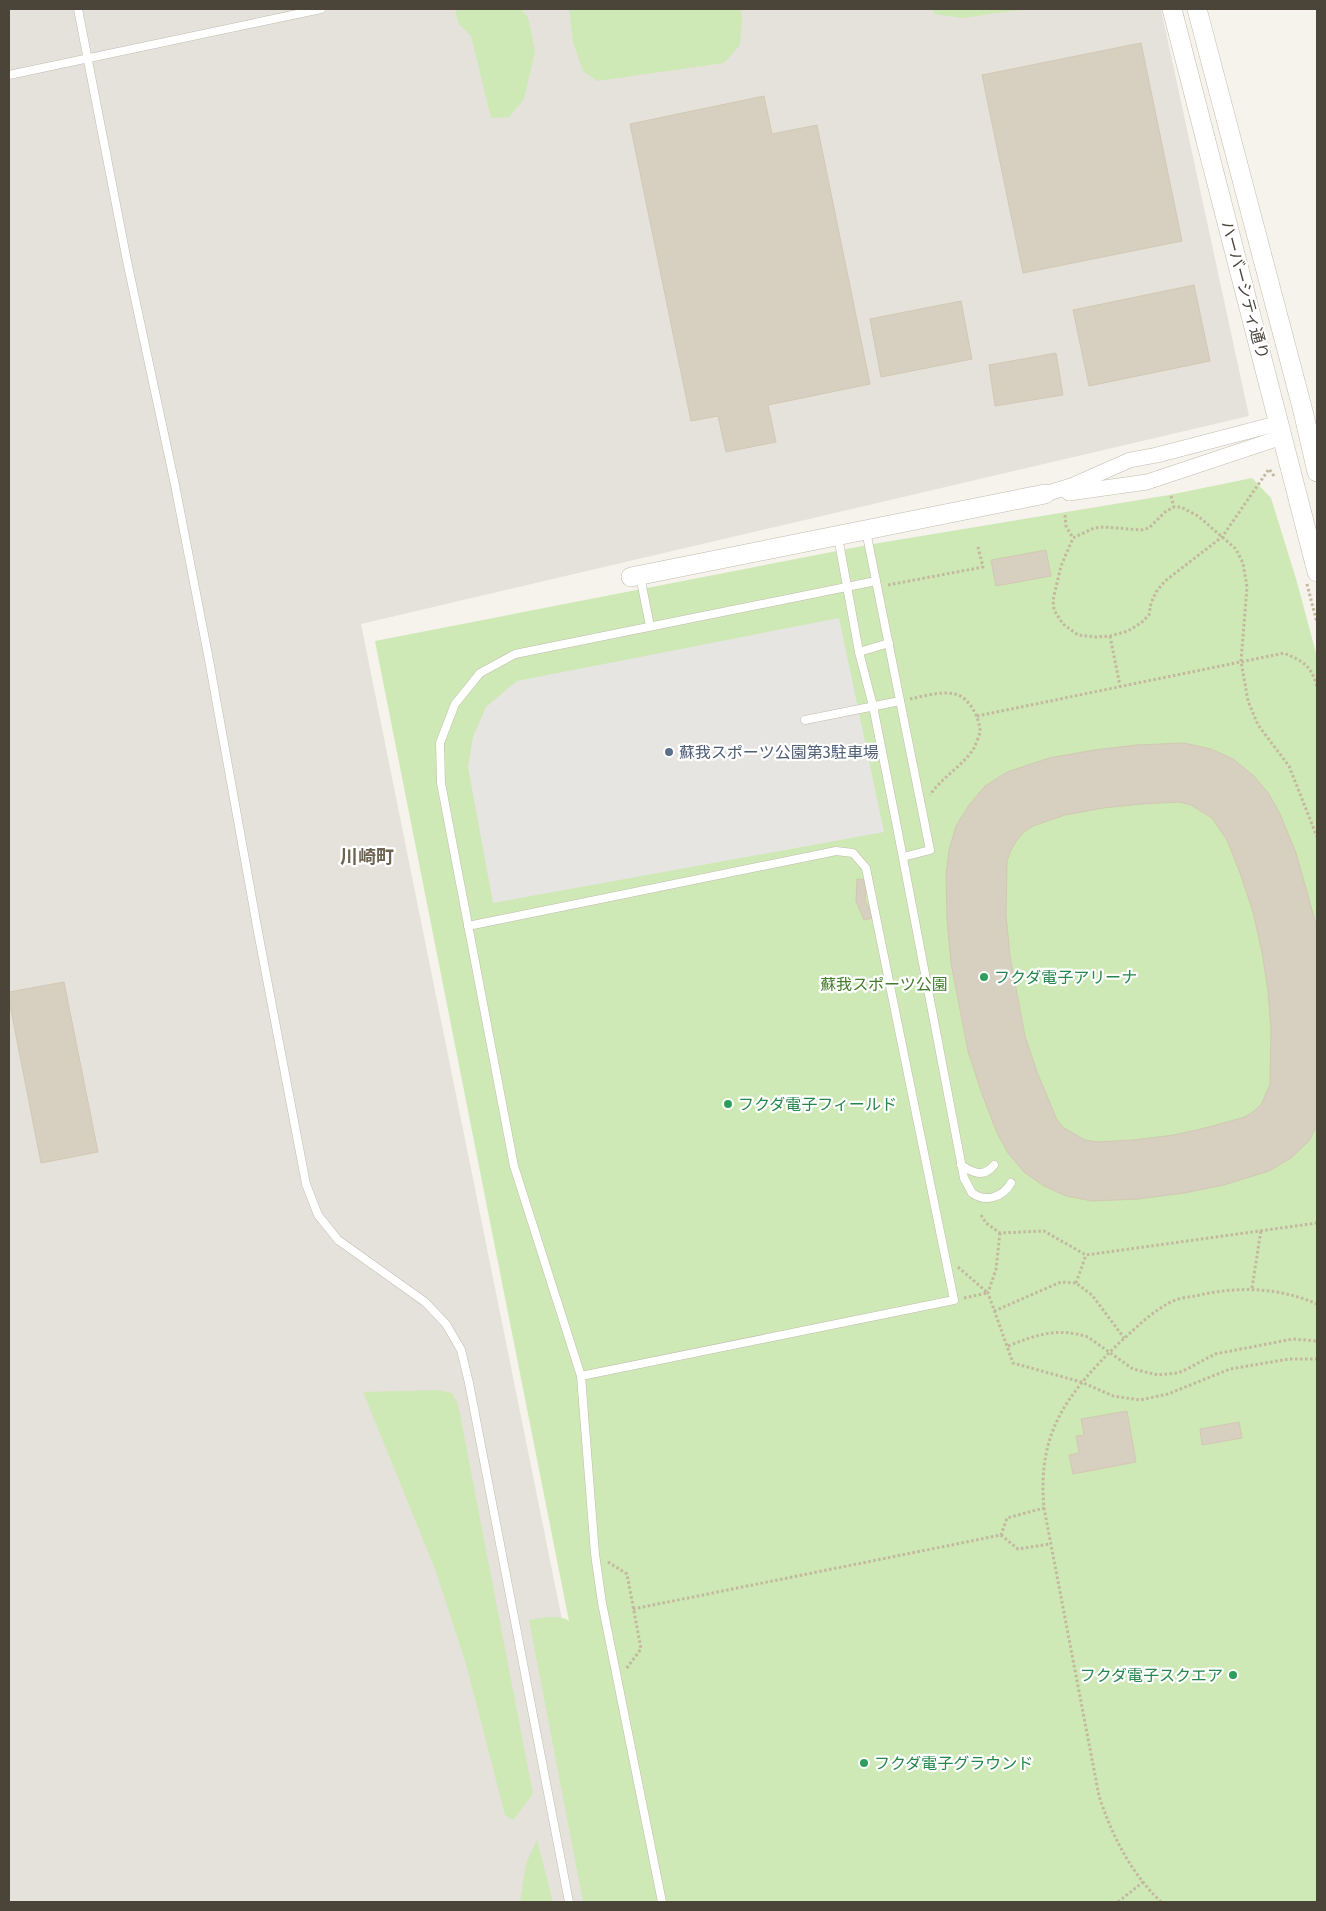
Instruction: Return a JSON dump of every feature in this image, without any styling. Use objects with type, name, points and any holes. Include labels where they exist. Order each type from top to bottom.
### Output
[{"type":"street","name":"ハーバーシティ通り","points":[[1172,9],[1317,572]]},
{"type":"street","name":"ハーバーシティ通り","points":[[1197,9],[1310,408],[1317,472]]},
{"type":"street","points":[[1045,494],[1070,493],[1147,482],[1281,430],[1310,408]]},
{"type":"street","points":[[636,577],[1045,494],[1071,486],[1130,460],[1281,430],[1312,429]]},
{"type":"street","points":[[1130,460],[1125,466],[1125,475],[1131,482],[1136,484]]},
{"type":"lane","points":[[78,9],[127,261],[187,543],[306,1184],[318,1215],[338,1240],[425,1302],[446,1324],[461,1350],[470,1384],[569,1902]]},
{"type":"lane","points":[[9,75],[321,9]]},
{"type":"lane","points":[[866,530],[930,850],[903,856]]},
{"type":"lane","points":[[837,535],[860,652],[874,706],[961,1165],[967,1186],[978,1197],[990,1198],[997,1196],[1007,1190],[1011,1183]]},
{"type":"lane","points":[[636,577],[650,626]]},
{"type":"lane","points":[[662,1902],[602,1603],[595,1554],[581,1376],[514,1166],[441,783],[440,743],[455,704],[480,673],[515,654],[848,587],[877,584]]},
{"type":"lane","points":[[860,652],[889,643]]},
{"type":"lane","points":[[805,720],[900,701]]},
{"type":"lane","points":[[468,926],[836,851],[853,853],[866,868],[954,1300],[581,1376]]},
{"type":"lane","points":[[961,1165],[978,1174],[985,1173],[994,1165]]},
{"type":"path","points":[[1269,469],[1222,536],[1164,581],[1153,597],[1149,615],[1141,623],[1128,631],[1110,636],[1096,637],[1078,634],[1063,624],[1054,610],[1053,600],[1061,566],[1073,538],[1094,528],[1141,530],[1149,528],[1165,512],[1174,507],[1181,506],[1222,536],[1236,550],[1243,563],[1247,587],[1241,661],[1248,701],[1258,725],[1289,766],[1317,837]]},
{"type":"path","points":[[1172,496],[1174,507]]},
{"type":"path","points":[[1065,515],[1066,526],[1073,538]]},
{"type":"path","points":[[877,584],[982,567],[978,547]]},
{"type":"path","points":[[1110,636],[1120,686]]},
{"type":"path","points":[[977,716],[1284,653],[1304,662],[1314,675],[1317,687]]},
{"type":"path","points":[[900,701],[930,694],[958,694],[968,702],[977,716],[980,731],[974,748],[936,787],[922,809]]},
{"type":"path","points":[[981,1215],[986,1223],[1000,1233],[1044,1231],[1086,1255],[1317,1223]]},
{"type":"path","points":[[1252,1288],[1261,1230]]},
{"type":"path","points":[[988,1293],[996,1269],[1000,1233]]},
{"type":"path","points":[[945,1255],[988,1293],[1013,1363],[1081,1382],[1113,1396],[1132,1400],[1147,1400],[1230,1370],[1298,1358],[1317,1359]]},
{"type":"path","points":[[1076,1283],[1086,1255]]},
{"type":"path","points":[[994,1311],[1061,1282],[1076,1283],[1092,1295],[1124,1338]]},
{"type":"path","points":[[1161,1902],[1143,1882],[1119,1846],[1099,1796],[1044,1508],[1043,1479],[1050,1438],[1068,1400],[1081,1382],[1124,1338],[1158,1310],[1175,1300],[1208,1293],[1252,1288],[1287,1293],[1317,1304]]},
{"type":"path","points":[[954,1300],[988,1293]]},
{"type":"path","points":[[1008,1346],[1041,1334],[1060,1332],[1088,1337],[1133,1369],[1151,1374],[1168,1374],[1187,1370],[1215,1354],[1293,1340],[1317,1341]]},
{"type":"path","points":[[1001,1535],[1007,1518],[1044,1508]]},
{"type":"path","points":[[633,1609],[1001,1535]]},
{"type":"path","points":[[1001,1535],[1018,1549],[1050,1544]]},
{"type":"path","points":[[595,1554],[626,1574],[641,1649],[616,1680]]},
{"type":"path","points":[[1118,1902],[1143,1882]]},
{"type":"shaded area","points":[[9,9],[1161,9],[1249,416],[361,624],[619,1902],[9,1902]]},
{"type":"shaded area","name":"蘇我スポーツ公園第3駐車場","points":[[839,618],[884,832],[493,903],[468,767],[473,737],[486,707],[517,681]]},
{"type":"green space","points":[[460,9],[521,9],[528,17],[535,51],[524,99],[509,117],[491,118],[471,36],[459,24],[455,12]]},
{"type":"green space","points":[[569,9],[741,9],[740,45],[724,63],[597,81],[583,71],[573,42]]},
{"type":"green space","points":[[932,9],[1027,9],[962,18],[935,14]]},
{"type":"green space","name":"蘇我スポーツ公園","points":[[1252,478],[1271,498],[1297,582],[1317,657],[1317,1902],[583,1902],[529,1620],[555,1617],[569,1621],[375,641],[873,544],[1169,495]]},
{"type":"green space","points":[[438,1390],[452,1393],[458,1404],[533,1794],[513,1820],[505,1815],[466,1664],[435,1569],[363,1392]]},
{"type":"green space","points":[[537,1840],[553,1902],[520,1902],[526,1863]]},
{"type":"building","points":[[1141,43],[1182,241],[1023,273],[982,75]]},
{"type":"building","points":[[764,96],[772,134],[817,125],[870,384],[768,405],[776,442],[726,452],[718,416],[691,421],[630,124]]},
{"type":"building","points":[[1194,285],[1210,361],[1089,386],[1073,310]]},
{"type":"building","points":[[961,301],[972,359],[881,377],[870,319]]},
{"type":"building","points":[[1056,353],[1063,395],[995,406],[989,365]]},
{"type":"building","points":[[1046,550],[1051,576],[996,586],[991,560]]},
{"type":"building","name":"フクダ電子アリーナ","points":[[1184,743],[1211,749],[1233,759],[1253,775],[1269,794],[1280,814],[1296,853],[1317,928],[1317,1125],[1309,1141],[1291,1158],[1269,1171],[1224,1185],[1184,1193],[1138,1199],[1092,1201],[1066,1196],[1044,1186],[1024,1172],[1008,1153],[997,1133],[968,1051],[951,963],[947,919],[946,874],[949,850],[956,826],[969,805],[985,786],[1007,772],[1049,758],[1137,745]],"holes":[[[1179,802],[1191,805],[1212,818],[1227,840],[1253,912],[1268,991],[1271,1029],[1270,1084],[1261,1105],[1245,1117],[1174,1135],[1133,1140],[1097,1142],[1085,1140],[1064,1128],[1057,1120],[1037,1072],[1025,1036],[1010,956],[1006,915],[1007,861],[1011,850],[1024,832],[1033,826],[1065,815],[1103,808],[1142,804]]]},
{"type":"building","points":[[857,879],[866,880],[865,900],[873,918],[864,920],[856,901]]},
{"type":"building","points":[[64,982],[98,1152],[41,1163],[9,992]]},
{"type":"building","points":[[1127,1411],[1136,1462],[1073,1474],[1069,1455],[1079,1453],[1076,1436],[1084,1435],[1081,1419]]},
{"type":"building","points":[[1239,1422],[1242,1438],[1202,1445],[1200,1429]]},
{"type":"place","name":"蘇我スポーツ公園第3駐車場","points":[[669,752]]},
{"type":"place","name":"フクダ電子アリーナ","points":[[984,977]]},
{"type":"place","name":"フクダ電子フィールド","points":[[728,1104]]},
{"type":"place","name":"フクダ電子スクエア","points":[[1233,1675]]},
{"type":"place","name":"フクダ電子グラウンド","points":[[864,1763]]},
{"type":"district","name":"川崎町","points":[[367,857]]}]
